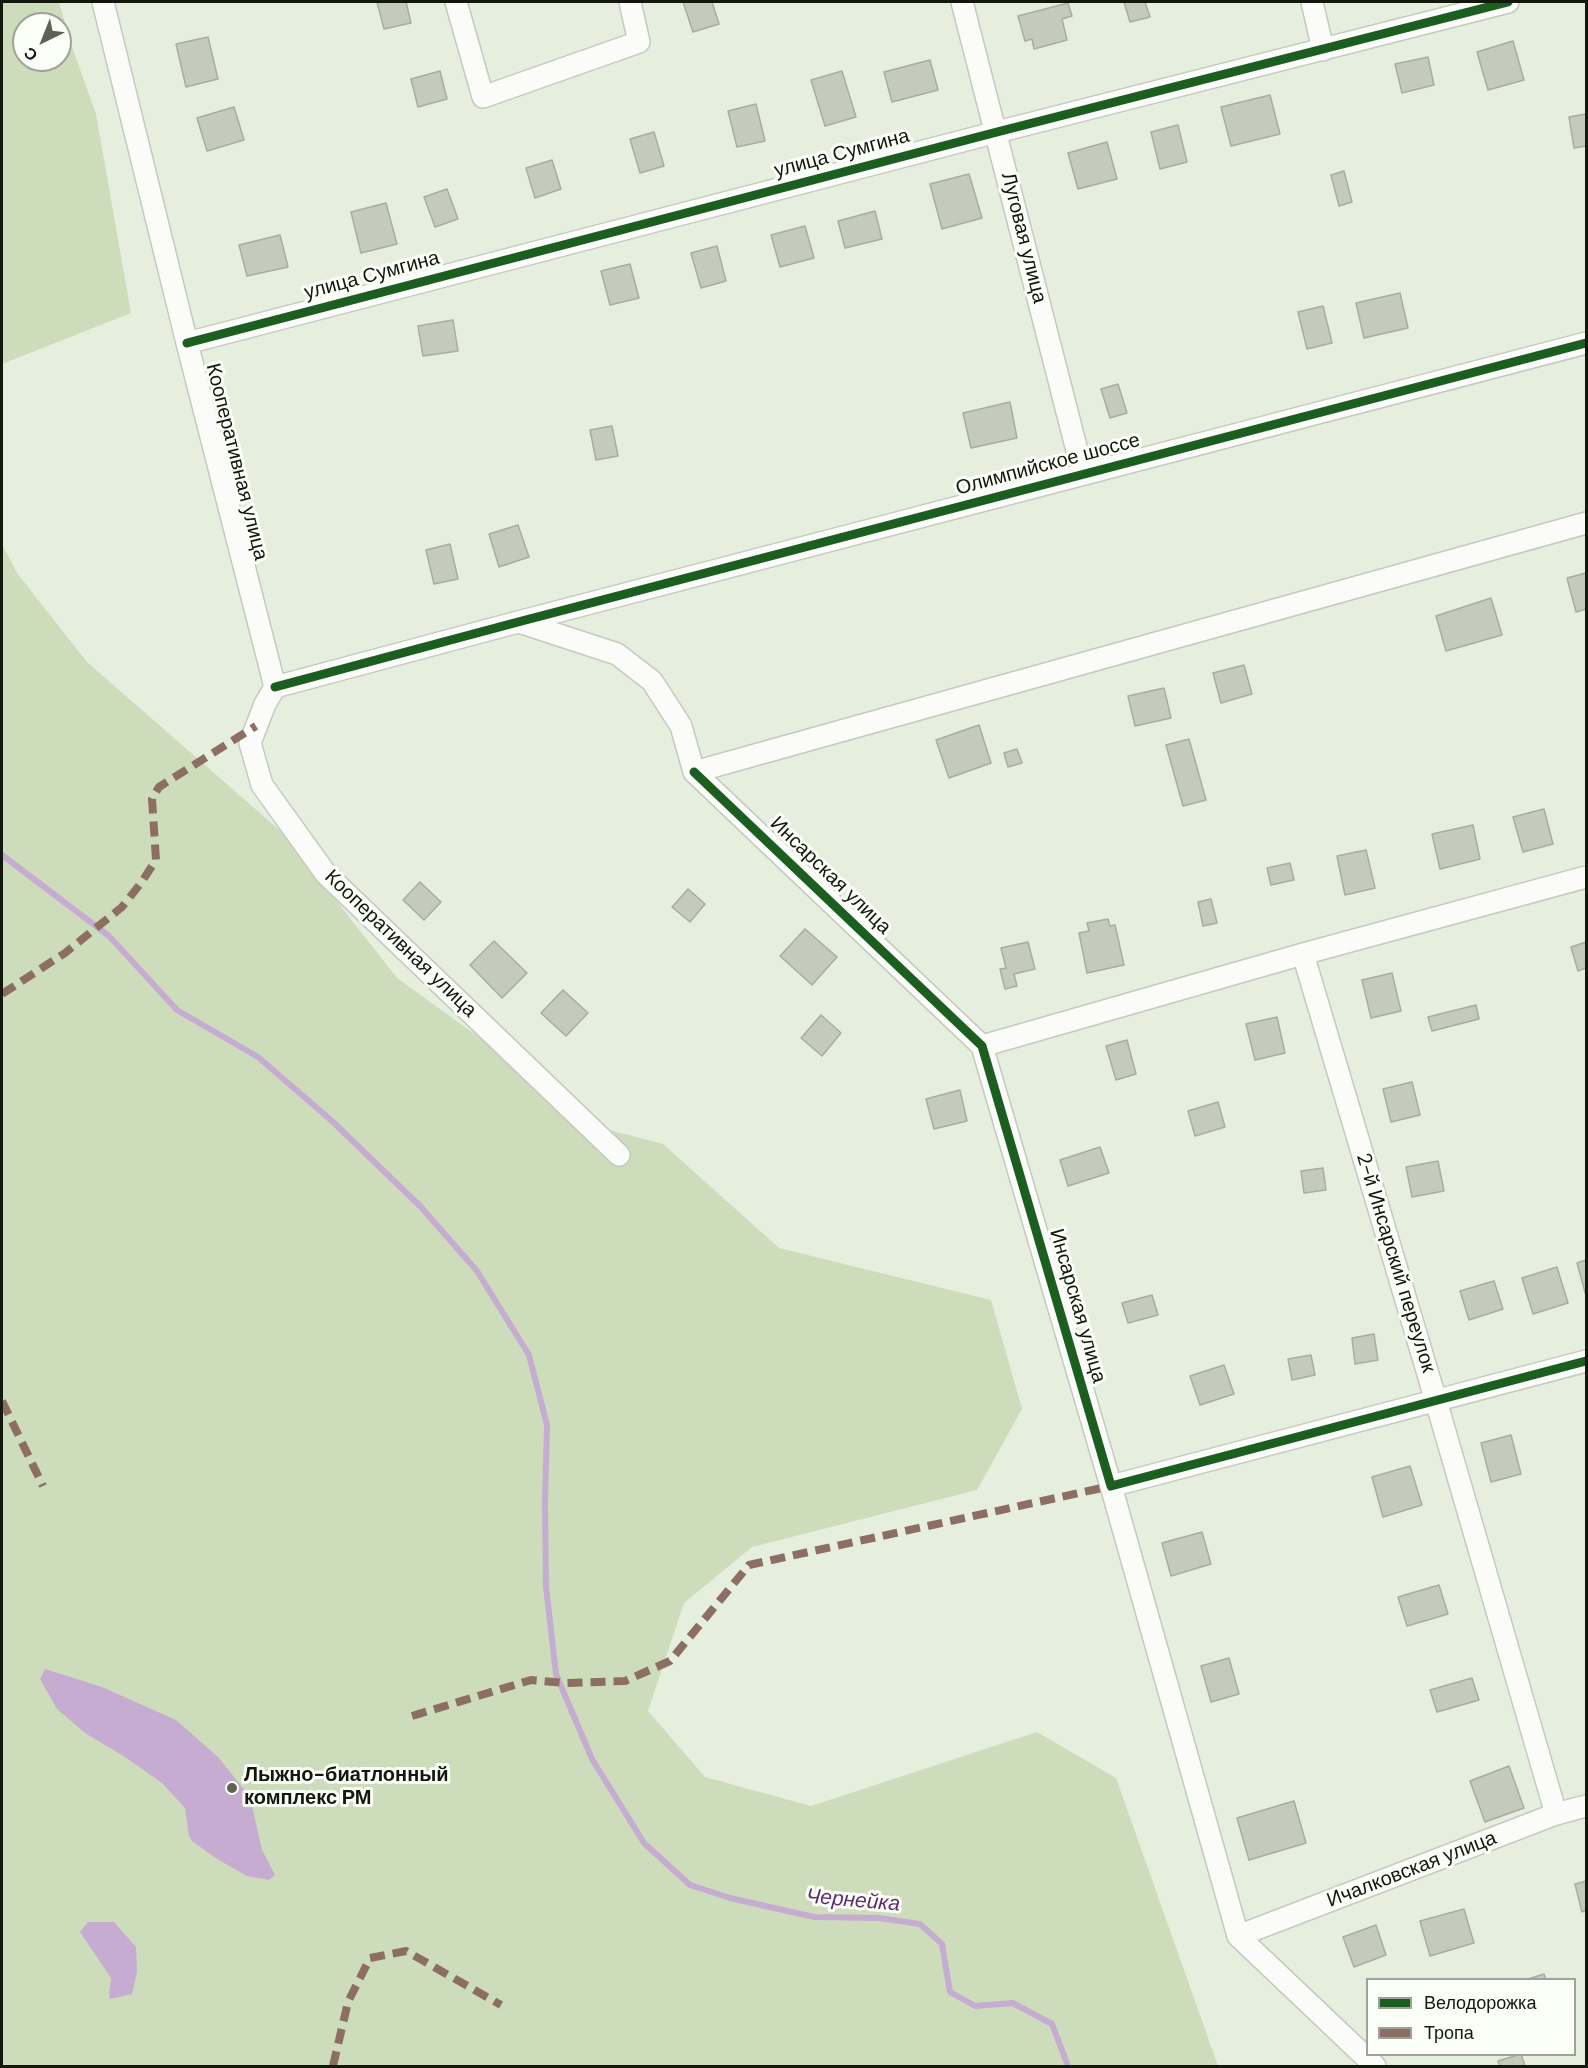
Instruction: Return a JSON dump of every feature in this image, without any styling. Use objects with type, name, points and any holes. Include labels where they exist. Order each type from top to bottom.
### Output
[{"type":"street","name":"Кооперативная улица","points":[[103,2],[275,687],[265,704],[250,742],[262,785],[326,874],[619,1155]]},
{"type":"street","points":[[456,2],[483,97],[639,42],[630,2]]},
{"type":"street","name":"Луговая улица","points":[[962,2],[1083,474]]},
{"type":"street","points":[[1312,2],[1323,50]]},
{"type":"street","name":"улица Сумгина","points":[[187,343],[997,132],[1508,2]]},
{"type":"street","name":"Олимпийское шоссе","points":[[275,687],[1587,343]]},
{"type":"street","points":[[518,622],[617,654],[652,681],[681,726],[694,772],[1587,523]]},
{"type":"street","name":"Инсарская улица","points":[[694,772],[982,1046],[1111,1486],[1238,1936]]},
{"type":"street","points":[[982,1046],[1303,954],[1587,877]]},
{"type":"street","name":"2-й Инсарский переулок","points":[[1303,954],[1556,1814]]},
{"type":"street","points":[[1111,1486],[1587,1361]]},
{"type":"street","name":"Ичалковская улица","points":[[1238,1936],[1556,1814],[1587,1806]]},
{"type":"street","points":[[1238,1936],[1375,2067]]},
{"type":"green space","points":[[2,2],[59,2],[62,12],[12,12],[12,72],[72,72],[72,47],[96,114],[131,313],[2,364]]},
{"type":"green space","points":[[2,544],[17,573],[87,662],[284,834],[397,978],[606,1129],[663,1144],[779,1248],[991,1300],[1022,1409],[977,1490],[752,1547],[684,1603],[648,1711],[705,1777],[811,1806],[1037,1732],[1116,1778],[1218,2066],[2,2066]]},
{"type":"shaded area","points":[[45,1669],[102,1687],[176,1720],[218,1757],[250,1797],[262,1850],[275,1875],[269,1880],[247,1876],[192,1841],[189,1836],[185,1808],[162,1783],[85,1733],[57,1709],[40,1679]]},
{"type":"shaded area","points":[[88,1922],[114,1922],[136,1947],[137,1972],[132,1994],[110,1999],[111,1978],[80,1932]]},
{"type":"building","points":[[377,2],[406,2],[411,23],[384,29]]},
{"type":"building","points":[[683,2],[712,2],[719,24],[693,32]]},
{"type":"building","points":[[1124,2],[1145,2],[1150,17],[1130,22]]},
{"type":"building","points":[[1068,3],[1072,16],[1062,19],[1067,40],[1034,49],[1032,39],[1025,41],[1018,16]]},
{"type":"building","points":[[208,37],[218,79],[186,87],[176,44]]},
{"type":"building","points":[[1513,41],[1524,80],[1488,90],[1477,52]]},
{"type":"building","points":[[1428,57],[1434,85],[1402,93],[1395,64]]},
{"type":"building","points":[[930,60],[938,90],[892,102],[884,72]]},
{"type":"building","points":[[440,71],[447,99],[418,107],[411,79]]},
{"type":"building","points":[[842,71],[856,117],[825,126],[811,80]]},
{"type":"building","points":[[1270,95],[1280,134],[1231,146],[1221,107]]},
{"type":"building","points":[[756,104],[765,141],[737,147],[728,111]]},
{"type":"building","points":[[234,107],[244,140],[207,151],[197,118]]},
{"type":"building","points":[[1586,114],[1586,146],[1574,148],[1569,117]]},
{"type":"building","points":[[1178,125],[1187,162],[1160,169],[1151,132]]},
{"type":"building","points":[[654,132],[664,166],[640,173],[630,139]]},
{"type":"building","points":[[1107,142],[1117,179],[1078,189],[1068,153]]},
{"type":"building","points":[[552,160],[561,189],[535,198],[526,168]]},
{"type":"building","points":[[1344,171],[1352,202],[1339,206],[1331,175]]},
{"type":"building","points":[[969,174],[982,218],[942,229],[930,184]]},
{"type":"building","points":[[447,189],[458,219],[435,227],[424,197]]},
{"type":"building","points":[[386,203],[397,244],[361,253],[351,212]]},
{"type":"building","points":[[875,211],[882,239],[845,248],[838,221]]},
{"type":"building","points":[[805,226],[814,258],[780,267],[771,235]]},
{"type":"building","points":[[280,235],[288,267],[247,276],[239,245]]},
{"type":"building","points":[[717,246],[726,281],[701,288],[691,253]]},
{"type":"building","points":[[630,264],[639,298],[610,305],[601,271]]},
{"type":"building","points":[[1400,293],[1408,328],[1364,338],[1356,303]]},
{"type":"building","points":[[1323,306],[1332,343],[1307,349],[1298,312]]},
{"type":"building","points":[[453,320],[458,351],[423,356],[418,326]]},
{"type":"building","points":[[1118,384],[1127,413],[1110,418],[1101,389]]},
{"type":"building","points":[[1010,402],[1017,438],[971,448],[963,413]]},
{"type":"building","points":[[612,426],[618,456],[596,460],[590,430]]},
{"type":"building","points":[[518,525],[529,557],[499,567],[489,534]]},
{"type":"building","points":[[450,544],[458,579],[434,584],[426,550]]},
{"type":"building","points":[[1586,573],[1586,609],[1576,612],[1567,578]]},
{"type":"building","points":[[1491,598],[1502,635],[1446,651],[1436,616]]},
{"type":"building","points":[[1244,665],[1252,694],[1221,703],[1213,673]]},
{"type":"building","points":[[1164,688],[1171,718],[1135,726],[1128,696]]},
{"type":"building","points":[[979,725],[991,763],[949,778],[936,740]]},
{"type":"building","points":[[1189,739],[1206,800],[1183,806],[1166,745]]},
{"type":"building","points":[[1017,749],[1022,763],[1008,767],[1004,753]]},
{"type":"building","points":[[1544,809],[1553,844],[1523,852],[1513,817]]},
{"type":"building","points":[[1473,825],[1480,859],[1440,869],[1432,834]]},
{"type":"building","points":[[1366,850],[1375,888],[1345,895],[1337,856]]},
{"type":"building","points":[[1290,863],[1294,880],[1271,885],[1267,868]]},
{"type":"building","points":[[420,882],[441,902],[424,920],[403,900]]},
{"type":"building","points":[[688,889],[705,904],[690,922],[672,907]]},
{"type":"building","points":[[1211,899],[1217,923],[1203,926],[1198,902]]},
{"type":"building","points":[[1108,919],[1110,926],[1115,925],[1124,965],[1087,973],[1079,933],[1089,931],[1087,923]]},
{"type":"building","points":[[805,929],[837,957],[812,985],[780,956]]},
{"type":"building","points":[[494,941],[527,973],[502,998],[470,965]]},
{"type":"building","points":[[1028,942],[1035,969],[1014,974],[1017,986],[1005,989],[1000,969],[1006,968],[1001,948]]},
{"type":"building","points":[[1586,942],[1586,968],[1578,971],[1571,947]]},
{"type":"building","points":[[1392,973],[1401,1011],[1371,1018],[1362,980]]},
{"type":"building","points":[[563,990],[588,1013],[566,1036],[541,1013]]},
{"type":"building","points":[[1476,1005],[1479,1019],[1432,1031],[1428,1017]]},
{"type":"building","points":[[821,1015],[841,1033],[822,1056],[801,1038]]},
{"type":"building","points":[[1277,1017],[1285,1053],[1255,1060],[1246,1024]]},
{"type":"building","points":[[1127,1040],[1136,1074],[1116,1080],[1106,1046]]},
{"type":"building","points":[[1412,1082],[1420,1115],[1391,1122],[1383,1089]]},
{"type":"building","points":[[960,1090],[967,1121],[934,1129],[926,1099]]},
{"type":"building","points":[[1218,1102],[1225,1127],[1195,1136],[1188,1111]]},
{"type":"building","points":[[1100,1147],[1109,1173],[1068,1186],[1060,1160]]},
{"type":"building","points":[[1438,1161],[1444,1191],[1412,1197],[1406,1167]]},
{"type":"building","points":[[1323,1168],[1326,1190],[1304,1193],[1301,1171]]},
{"type":"building","points":[[1586,1260],[1586,1296],[1577,1263]]},
{"type":"building","points":[[1557,1267],[1568,1303],[1533,1314],[1522,1278]]},
{"type":"building","points":[[1494,1281],[1503,1309],[1469,1320],[1460,1291]]},
{"type":"building","points":[[1152,1295],[1158,1315],[1128,1323],[1122,1303]]},
{"type":"building","points":[[1374,1334],[1378,1360],[1355,1364],[1352,1338]]},
{"type":"building","points":[[1311,1355],[1315,1375],[1292,1380],[1288,1359]]},
{"type":"building","points":[[1224,1365],[1234,1394],[1200,1405],[1190,1376]]},
{"type":"building","points":[[1511,1435],[1521,1474],[1491,1482],[1481,1443]]},
{"type":"building","points":[[1410,1466],[1422,1505],[1383,1517],[1372,1477]]},
{"type":"building","points":[[1202,1532],[1211,1564],[1171,1576],[1162,1543]]},
{"type":"building","points":[[1439,1585],[1448,1614],[1407,1626],[1398,1597]]},
{"type":"building","points":[[1229,1658],[1239,1694],[1211,1702],[1201,1666]]},
{"type":"building","points":[[1472,1678],[1479,1700],[1437,1712],[1430,1690]]},
{"type":"building","points":[[1509,1766],[1524,1808],[1485,1822],[1470,1781]]},
{"type":"building","points":[[1294,1801],[1306,1843],[1249,1860],[1237,1818]]},
{"type":"building","points":[[1586,1881],[1586,1910],[1582,1912],[1575,1884]]},
{"type":"building","points":[[1464,1909],[1474,1943],[1430,1956],[1420,1921]]},
{"type":"building","points":[[1376,1925],[1386,1955],[1354,1967],[1343,1937]]},
{"type":"building","points":[[1544,1974],[1545,1978],[1531,1978]]},
{"type":"building","points":[[1522,2056],[1525,2066],[1500,2066],[1498,2061]]},
{"type":"waterway","name":"Чернейка","points":[[2,855],[109,936],[177,1010],[258,1057],[332,1121],[421,1207],[477,1271],[529,1355],[547,1425],[546,1587],[556,1674],[592,1759],[644,1843],[690,1885],[730,1898],[814,1917],[879,1918],[920,1924],[942,1944],[950,1992],[975,2006],[1013,2003],[1052,2024],[1068,2066]]},
{"type":"marked path","points":[[2,994],[65,953],[122,907],[141,883],[156,860],[152,799],[159,787],[256,726]]},
{"type":"marked path","points":[[2,1401],[43,1486]]},
{"type":"marked path","points":[[412,1716],[531,1680],[564,1683],[625,1681],[670,1661],[749,1565],[1111,1486]]},
{"type":"marked path","points":[[333,2066],[348,2002],[370,1958],[406,1951],[501,2005]]},
{"type":"cycle path","points":[[187,343],[997,132],[1508,2]]},
{"type":"cycle path","points":[[275,687],[1586,343]]},
{"type":"cycle path","points":[[694,772],[982,1046],[1111,1486],[1586,1361]]},
{"type":"place","name":"Лыжно-биатлонный комплекс РМ","points":[[232,1788]]}]
